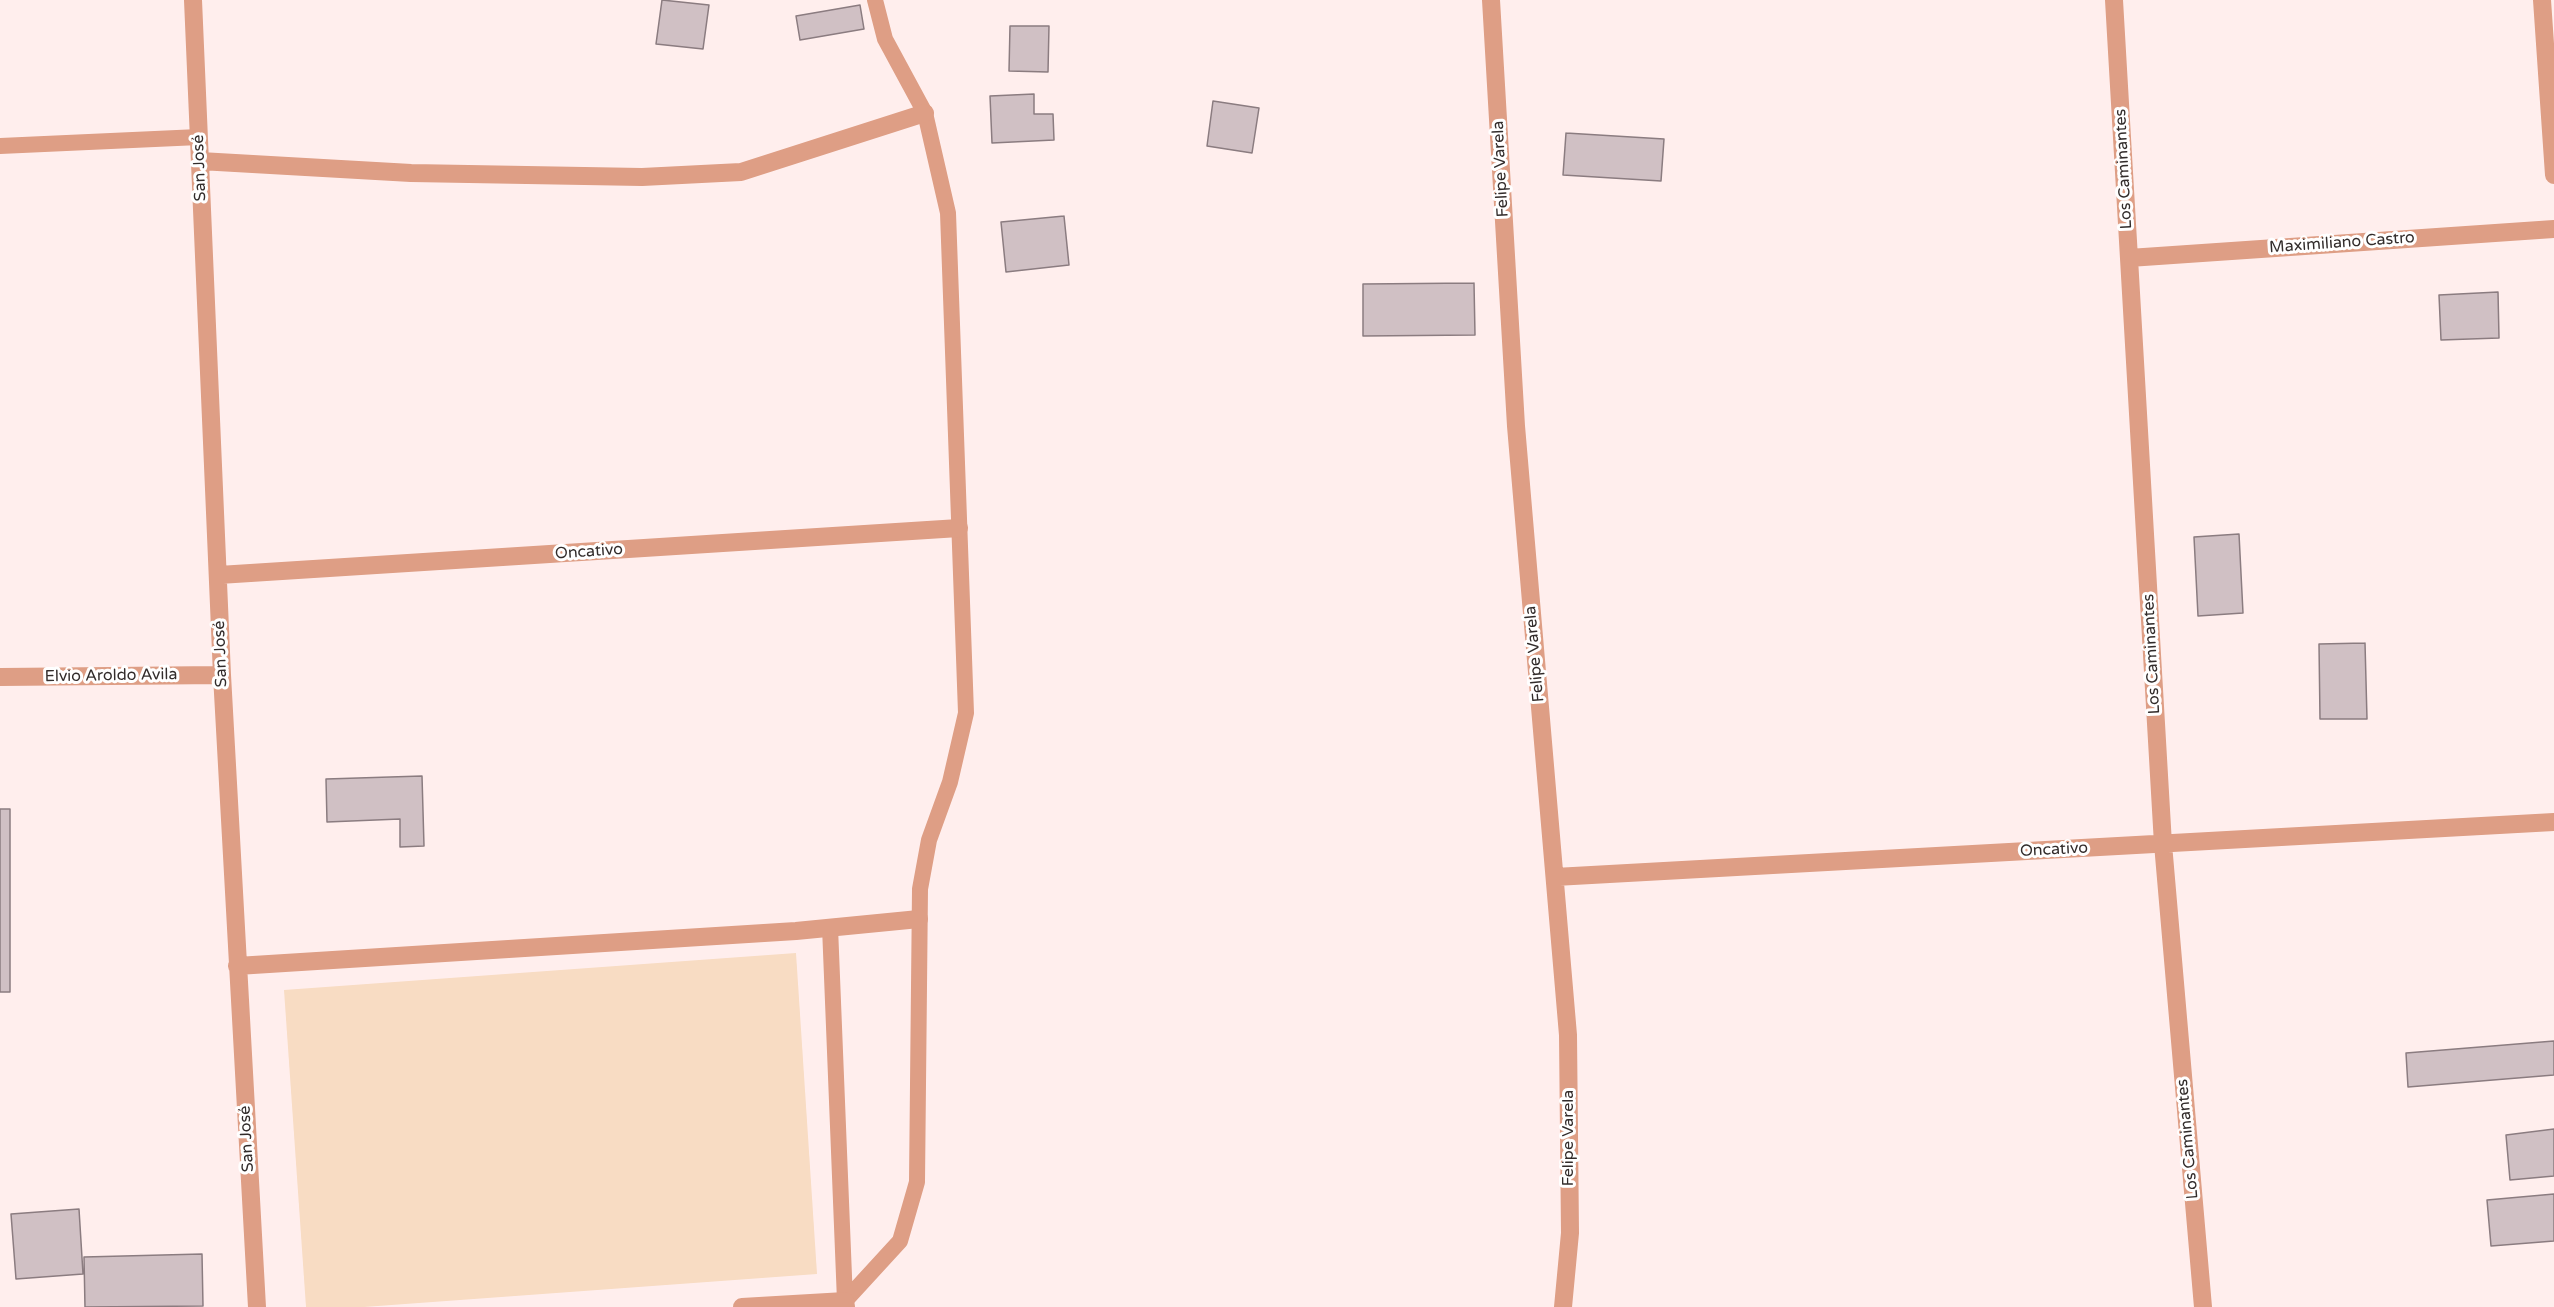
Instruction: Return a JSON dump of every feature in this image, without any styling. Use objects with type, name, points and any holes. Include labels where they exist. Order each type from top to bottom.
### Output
[{"type":"street","name":"San José","points":[[193,0],[222,675],[257,1307]]},
{"type":"street","name":"Felipe Varela","points":[[1491,0],[1516,426],[1568,1035],[1570,1233],[1563,1307]]},
{"type":"street","name":"Los Caminantes","points":[[2114,0],[2163,844],[2203,1307]]},
{"type":"street","points":[[2542,0],[2554,175]]},
{"type":"street","points":[[200,161],[422,173],[642,177],[741,172],[925,113]]},
{"type":"street","name":"Maximiliano Castro","points":[[2129,258],[2554,229]]},
{"type":"street","name":"Oncativo","points":[[219,575],[959,528]]},
{"type":"street","name":"Elvio Aroldo Avila","points":[[0,677],[222,675]]},
{"type":"street","name":"Oncativo","points":[[1555,877],[2554,822]]},
{"type":"street","points":[[237,966],[830,927],[919,919]]},
{"type":"street","points":[[742,1307],[845,1304]]},
{"type":"lane","points":[[845,1304],[900,1241],[917,1182],[920,889],[929,840],[950,782],[966,713],[948,213],[925,113],[885,39],[875,0]]},
{"type":"lane","points":[[0,146],[199,137]]},
{"type":"lane","points":[[830,927],[845,1304]]},
{"type":"shaded area","points":[[796,953],[817,1274],[364,1307],[306,1307],[284,990]]},
{"type":"building","points":[[662,0],[709,5],[703,49],[656,44]]},
{"type":"building","points":[[860,5],[864,29],[800,40],[796,16]]},
{"type":"building","points":[[1010,26],[1049,26],[1048,72],[1009,71]]},
{"type":"building","points":[[1034,94],[1034,114],[1053,114],[1054,140],[992,143],[990,96]]},
{"type":"building","points":[[1213,101],[1259,108],[1252,153],[1207,146]]},
{"type":"building","points":[[1566,133],[1664,139],[1661,181],[1563,175]]},
{"type":"building","points":[[1064,216],[1069,265],[1006,272],[1001,222]]},
{"type":"building","points":[[1474,283],[1475,335],[1363,336],[1363,284]]},
{"type":"building","points":[[2498,292],[2499,338],[2441,340],[2439,295]]},
{"type":"building","points":[[2239,534],[2243,613],[2198,616],[2194,537]]},
{"type":"building","points":[[2365,643],[2367,719],[2320,719],[2319,644]]},
{"type":"building","points":[[422,776],[424,846],[400,847],[400,819],[327,822],[326,779]]},
{"type":"building","points":[[0,809],[10,809],[10,992],[0,992]]},
{"type":"building","points":[[2554,1041],[2554,1075],[2408,1087],[2406,1053]]},
{"type":"building","points":[[2554,1129],[2554,1176],[2510,1180],[2506,1135]]},
{"type":"building","points":[[2554,1194],[2554,1241],[2491,1246],[2487,1200]]},
{"type":"building","points":[[79,1209],[83,1274],[16,1279],[11,1214]]},
{"type":"building","points":[[202,1254],[203,1306],[85,1307],[84,1257]]}]
